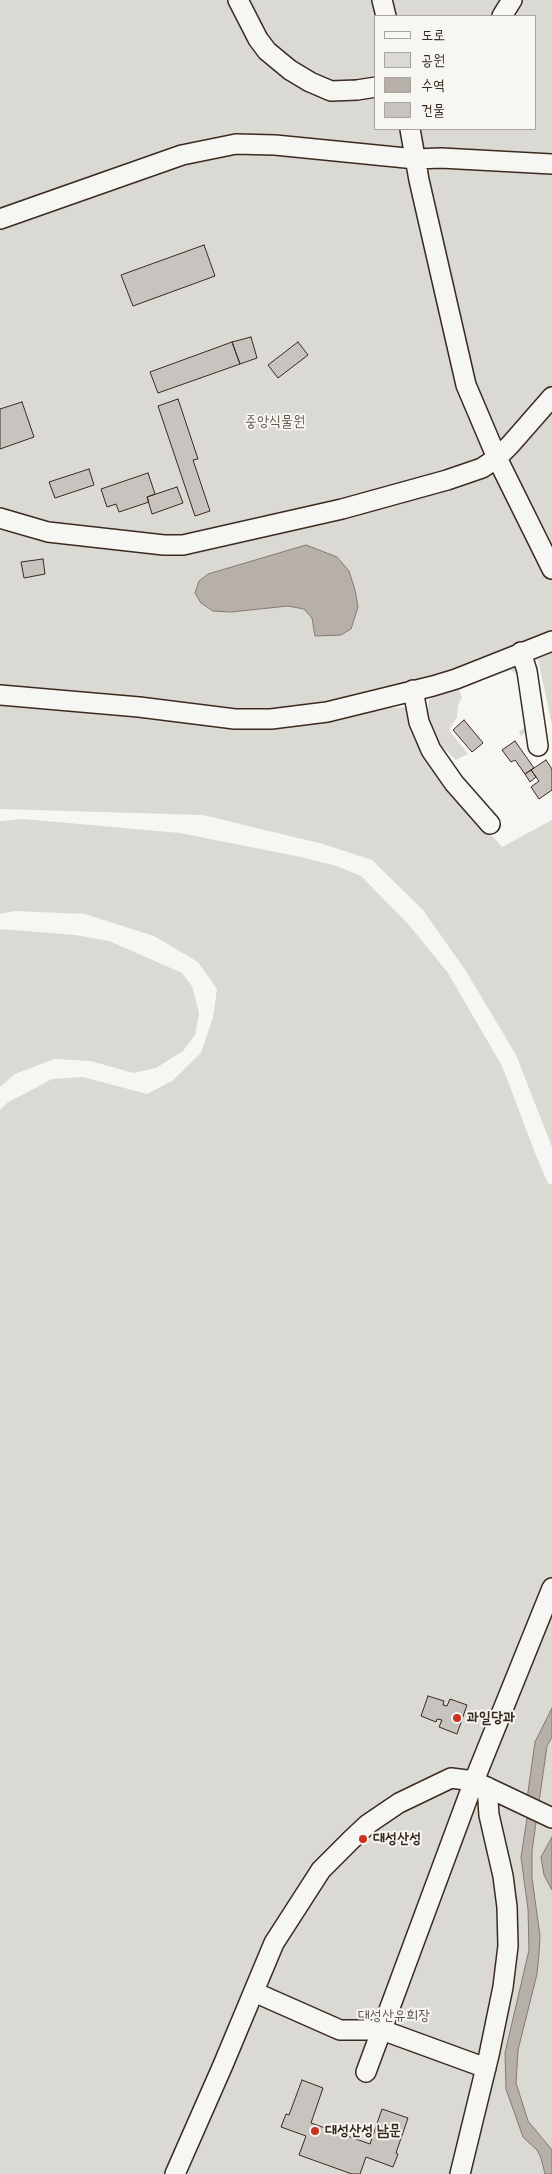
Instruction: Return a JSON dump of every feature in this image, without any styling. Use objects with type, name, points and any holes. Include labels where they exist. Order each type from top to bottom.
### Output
[{"type":"street","points":[[238,0],[263,45],[290,70],[310,82],[331,91],[374,86]]},
{"type":"street","points":[[382,0],[386,15]]},
{"type":"street","points":[[503,15],[512,0]]},
{"type":"street","points":[[410,130],[466,385],[497,458],[552,569]]},
{"type":"street","points":[[0,219],[182,155],[236,144],[275,145],[416,159],[441,158],[552,164]]},
{"type":"street","points":[[0,518],[48,532],[164,545],[183,545],[352,507],[482,468],[497,458],[552,397]]},
{"type":"street","points":[[0,696],[139,707],[235,719],[300,716],[327,712],[456,679],[552,641]]},
{"type":"street","points":[[521,652],[527,671],[538,746]]},
{"type":"street","points":[[413,690],[419,722],[431,750],[454,784],[490,824]]},
{"type":"street","points":[[366,2072],[481,1784],[552,1588]]},
{"type":"street","points":[[175,2174],[274,1943],[321,1870],[352,1838],[368,1824],[399,1803],[451,1778],[481,1784],[538,1812]]},
{"type":"street","points":[[460,2174],[486,2068],[503,1987],[508,1946],[506,1900],[490,1815],[481,1784]]},
{"type":"street","points":[[254,1992],[340,2030],[382,2030],[486,2068]]},
{"type":"green space","name":"중앙식물원","points":[[0,0],[552,0],[552,725],[538,660],[516,660],[449,671],[313,707],[261,713],[108,695],[0,687]]},
{"type":"green space","points":[[514,664],[523,668],[533,727],[521,736],[519,732],[529,723],[517,675],[511,670],[489,678],[487,675]]},
{"type":"green space","points":[[458,688],[462,697],[458,705],[457,717],[449,730],[468,754],[456,760],[432,737],[426,720],[429,700],[440,693]]},
{"type":"green space","points":[[0,701],[272,730],[392,708],[407,707],[431,766],[502,847],[552,820],[552,1147],[516,1055],[466,971],[423,910],[372,860],[323,844],[203,815],[0,809]]},
{"type":"green space","name":"대성산유희장","points":[[23,819],[180,833],[301,857],[337,866],[361,876],[409,925],[448,973],[502,1066],[537,1158],[548,1183],[552,1185],[552,2174],[0,2174],[0,1110],[7,1103],[52,1079],[83,1077],[147,1094],[172,1081],[201,1053],[213,1017],[217,989],[198,962],[154,936],[85,914],[15,911],[0,914],[0,821]]},
{"type":"green space","points":[[0,929],[75,935],[109,941],[182,973],[192,986],[199,1013],[195,1035],[183,1051],[156,1068],[133,1073],[91,1061],[54,1059],[15,1074],[0,1087]]},
{"type":"water","points":[[306,545],[337,557],[349,571],[358,607],[351,629],[341,635],[315,636],[312,618],[304,609],[288,606],[231,612],[213,611],[201,603],[195,593],[199,581],[208,574]]},
{"type":"water","points":[[552,1708],[552,1737],[547,1746],[532,1851],[532,1878],[540,1936],[539,1954],[537,1974],[518,2050],[516,2083],[528,2121],[552,2150],[552,2174],[545,2174],[537,2150],[523,2137],[506,2089],[505,2053],[529,1950],[528,1909],[521,1857],[528,1812],[527,1799],[535,1742]]},
{"type":"water","points":[[552,1837],[552,1890],[544,1875],[541,1857]]},
{"type":"building","points":[[204,245],[215,276],[133,306],[121,275]]},
{"type":"building","points":[[251,337],[257,358],[240,364],[232,342]]},
{"type":"building","points":[[232,342],[240,364],[158,393],[150,372]]},
{"type":"building","points":[[298,342],[308,355],[278,378],[268,365]]},
{"type":"building","points":[[178,399],[198,459],[193,460],[210,511],[195,516],[158,406]]},
{"type":"building","points":[[22,402],[34,437],[0,449],[0,409]]},
{"type":"building","points":[[89,469],[94,485],[55,498],[49,482]]},
{"type":"building","points":[[148,473],[155,494],[147,497],[149,502],[119,512],[116,504],[107,507],[101,489]]},
{"type":"building","points":[[177,487],[183,503],[152,514],[147,497]]},
{"type":"building","points":[[43,559],[45,574],[24,578],[21,562]]},
{"type":"building","points":[[464,720],[483,743],[472,752],[453,730]]},
{"type":"building","points":[[515,741],[534,768],[525,774],[515,760],[511,762],[502,750]]},
{"type":"building","points":[[546,760],[552,769],[552,790],[539,799],[531,787],[539,781],[531,770]]},
{"type":"building","points":[[531,770],[536,777],[530,782],[525,774]]},
{"type":"building","points":[[428,1696],[444,1701],[443,1705],[447,1706],[450,1699],[467,1705],[457,1734],[439,1727],[442,1720],[437,1719],[436,1722],[421,1716]]},
{"type":"building","name":"대성산성 남문","points":[[302,2080],[323,2088],[311,2123],[370,2144],[382,2109],[408,2118],[393,2167],[366,2157],[360,2174],[352,2174],[299,2155],[306,2136],[281,2127],[286,2114],[289,2115]]},
{"type":"place","name":"과일당과","points":[[457,1718]]},
{"type":"place","name":"대성산성","points":[[363,1839]]},
{"type":"place","name":"대성산성 남문","points":[[315,2131]]}]
